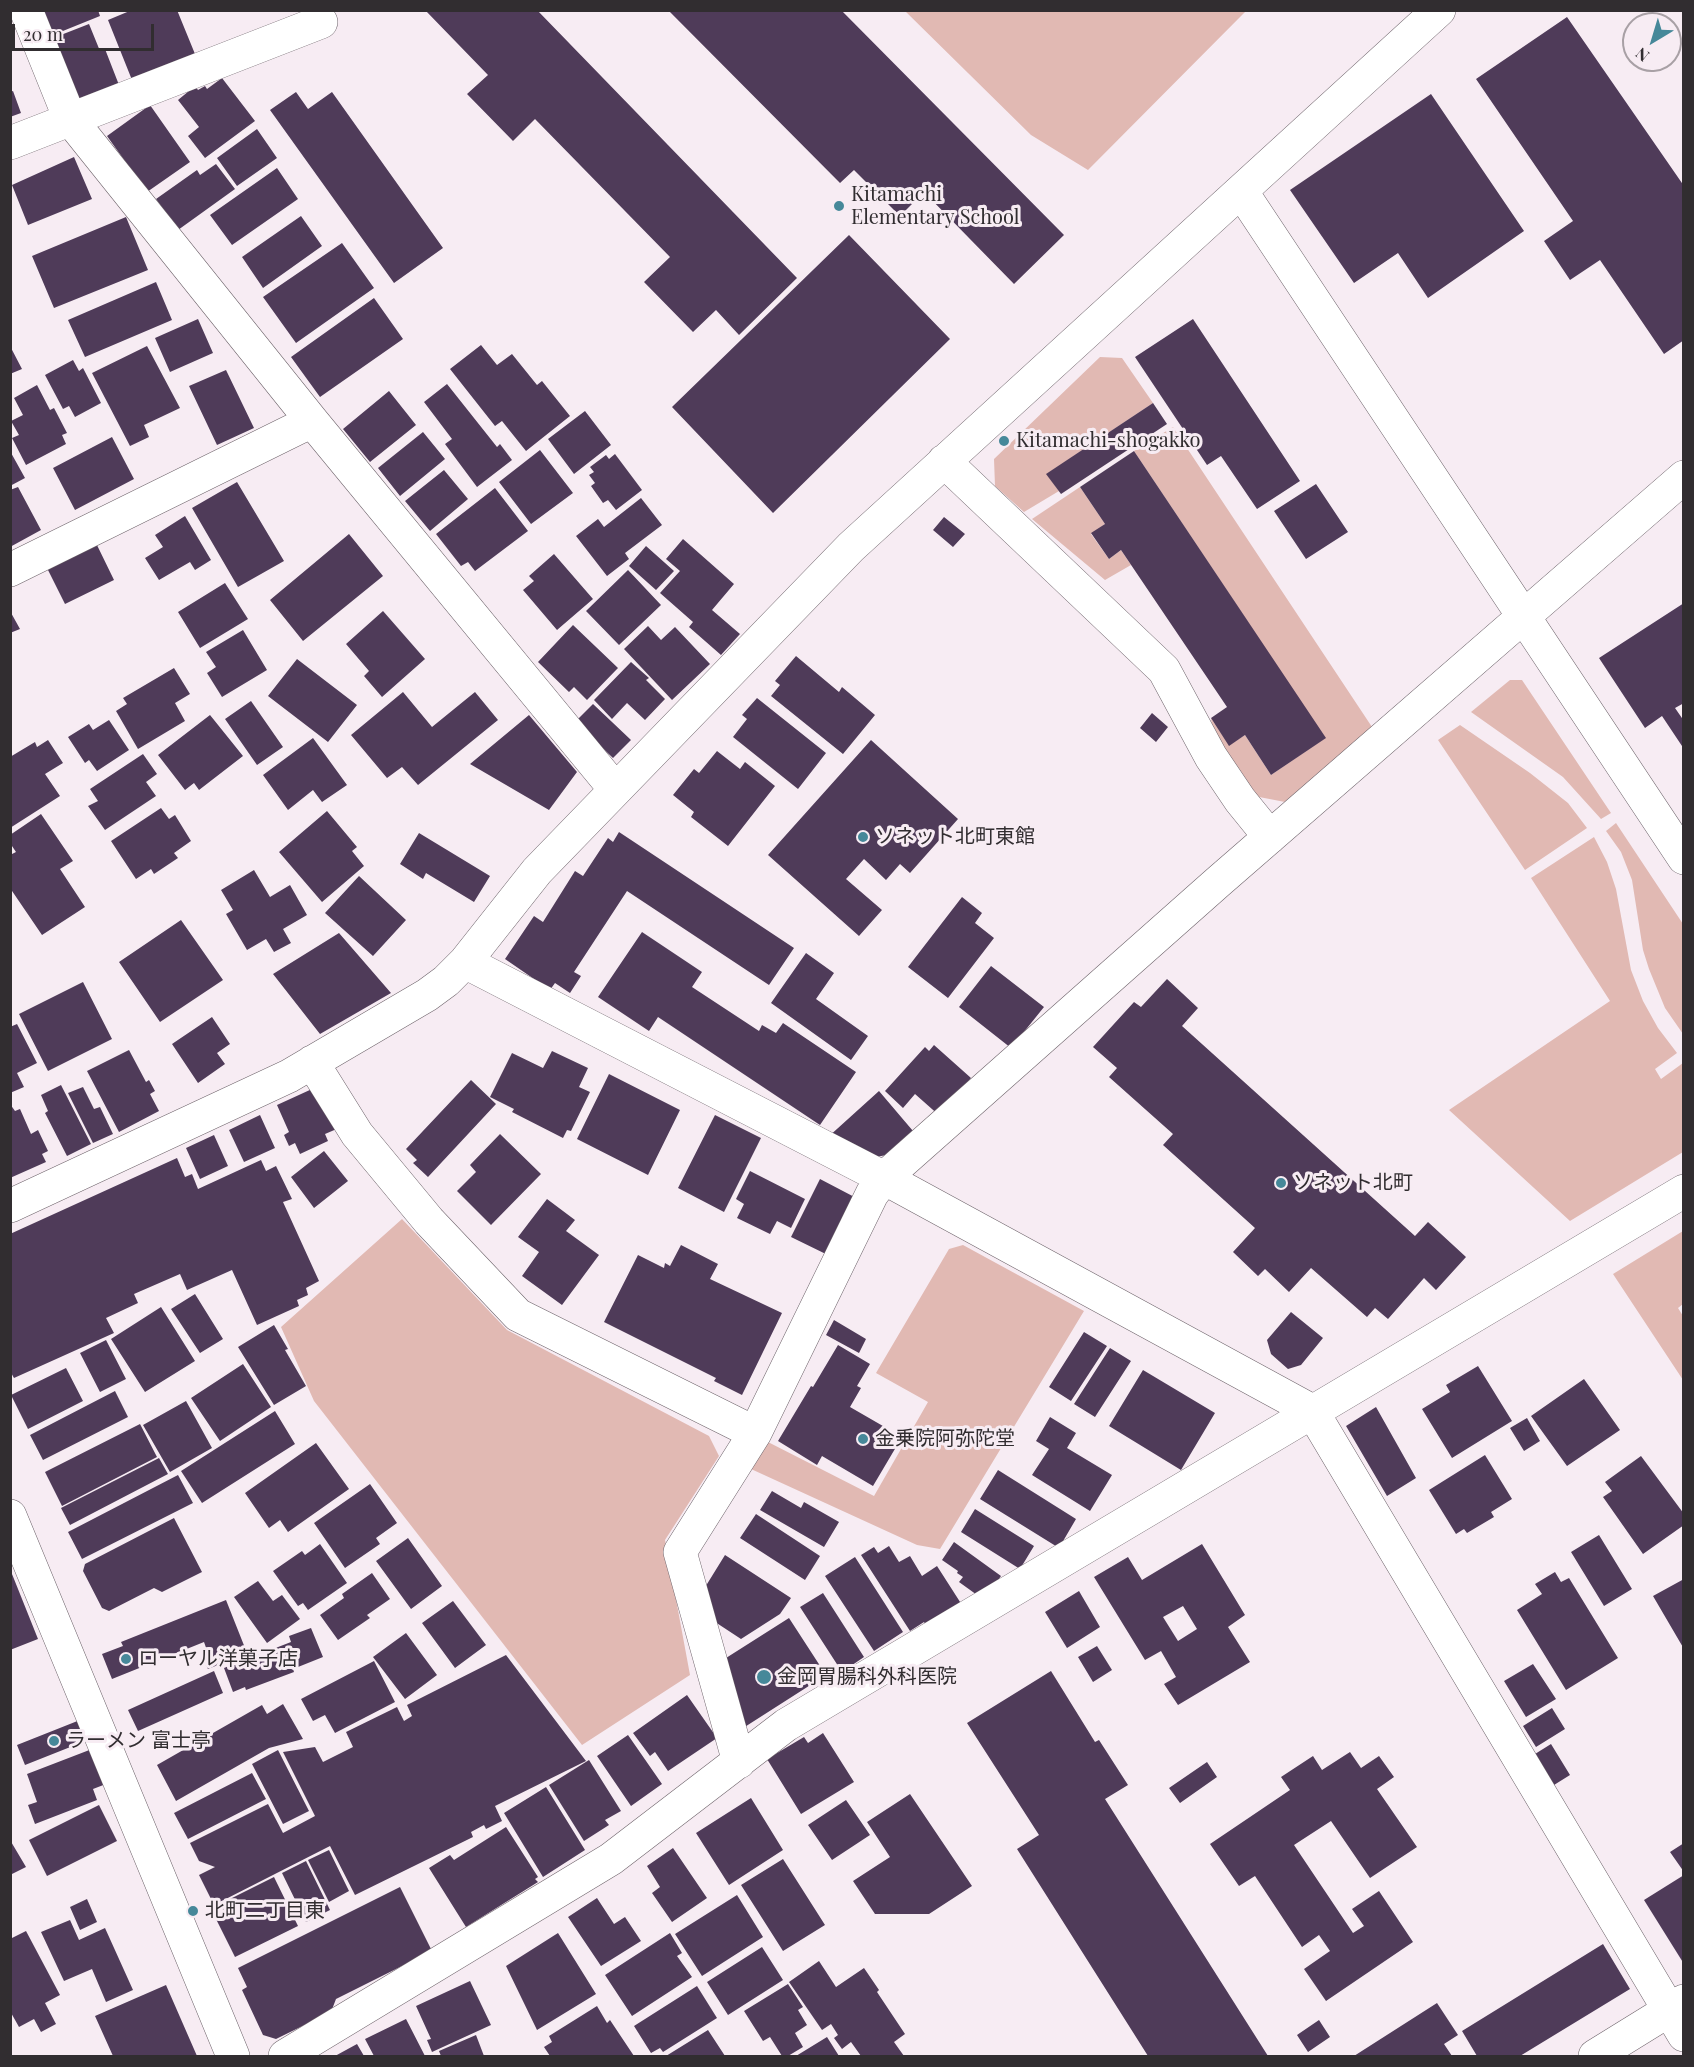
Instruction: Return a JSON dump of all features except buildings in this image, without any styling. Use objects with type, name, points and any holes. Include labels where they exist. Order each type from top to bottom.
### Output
[{"type":"street","points":[[26,10],[70,119],[312,421],[615,789]]},
{"type":"street","points":[[10,1206],[289,1076],[427,995],[465,962],[537,872],[615,789],[852,547],[1438,10]]},
{"type":"street","points":[[10,143],[321,22]]},
{"type":"street","points":[[1241,191],[1683,858]]},
{"type":"street","points":[[10,570],[312,421]]},
{"type":"street","points":[[944,461],[1164,670],[1211,757],[1269,837]]},
{"type":"street","points":[[739,1762],[680,1552],[755,1433],[872,1194],[884,1178],[1269,837],[1683,477]]},
{"type":"street","points":[[465,962],[884,1178],[1312,1411],[1679,2016],[1595,2056]]},
{"type":"street","points":[[312,1062],[364,1143],[429,1221],[518,1315],[755,1433]]},
{"type":"street","points":[[285,2056],[611,1859],[786,1725],[1683,1191]]},
{"type":"street","points":[[13,1532],[233,2056]]},
{"type":"shaded area","points":[[905,11],[1246,11],[1088,170],[1031,135]]},
{"type":"shaded area","points":[[1100,357],[1122,358],[1153,403],[1047,474],[1059,491],[1024,512],[995,486],[994,459]]},
{"type":"shaded area","points":[[1173,427],[1372,727],[1285,802],[1254,796],[1213,734],[1211,718],[1229,745],[1245,735],[1271,775],[1325,738],[1134,451]]},
{"type":"shaded area","points":[[1080,487],[1105,524],[1091,534],[1109,559],[1121,550],[1131,565],[1105,580],[1032,519]]},
{"type":"shaded area","points":[[1510,680],[1522,680],[1611,813],[1601,819],[1563,777],[1471,712]]},
{"type":"shaded area","points":[[1460,725],[1530,773],[1568,803],[1587,828],[1525,870],[1438,740]]},
{"type":"shaded area","points":[[1616,823],[1683,924],[1683,1034],[1665,1008],[1649,969],[1643,950],[1632,880],[1621,852],[1606,831]]},
{"type":"shaded area","points":[[1594,837],[1607,862],[1616,889],[1631,970],[1643,1001],[1658,1028],[1677,1053],[1655,1069],[1661,1079],[1683,1063],[1683,1152],[1570,1221],[1449,1110],[1610,1001],[1531,878]]},
{"type":"shaded area","points":[[402,1219],[507,1330],[709,1436],[719,1456],[665,1540],[690,1675],[582,1745],[314,1401],[281,1327]]},
{"type":"shaded area","points":[[1683,1231],[1683,1304],[1678,1308],[1683,1316],[1683,1380],[1613,1274]]},
{"type":"shaded area","points":[[963,1245],[1084,1311],[940,1549],[917,1545],[751,1469],[766,1441],[874,1496],[928,1402],[876,1373],[949,1249]]},
{"type":"place","name":"Kitamachi Elementary School","points":[[839,206]]},
{"type":"place","name":"Kitamachi-shogakko","points":[[1004,441]]},
{"type":"place","name":"ソネット北町東館","points":[[863,837]]},
{"type":"place","name":"ソネット北町","points":[[1281,1183]]},
{"type":"place","name":"金乗院阿弥陀堂","points":[[863,1439]]},
{"type":"place","name":"ローヤル洋菓子店","points":[[126,1659]]},
{"type":"place","name":"金岡胃腸科外科医院","points":[[764,1677]]},
{"type":"place","name":"ラーメン 富士亭","points":[[54,1741]]},
{"type":"place","name":"北町二丁目東","points":[[193,1911]]}]
